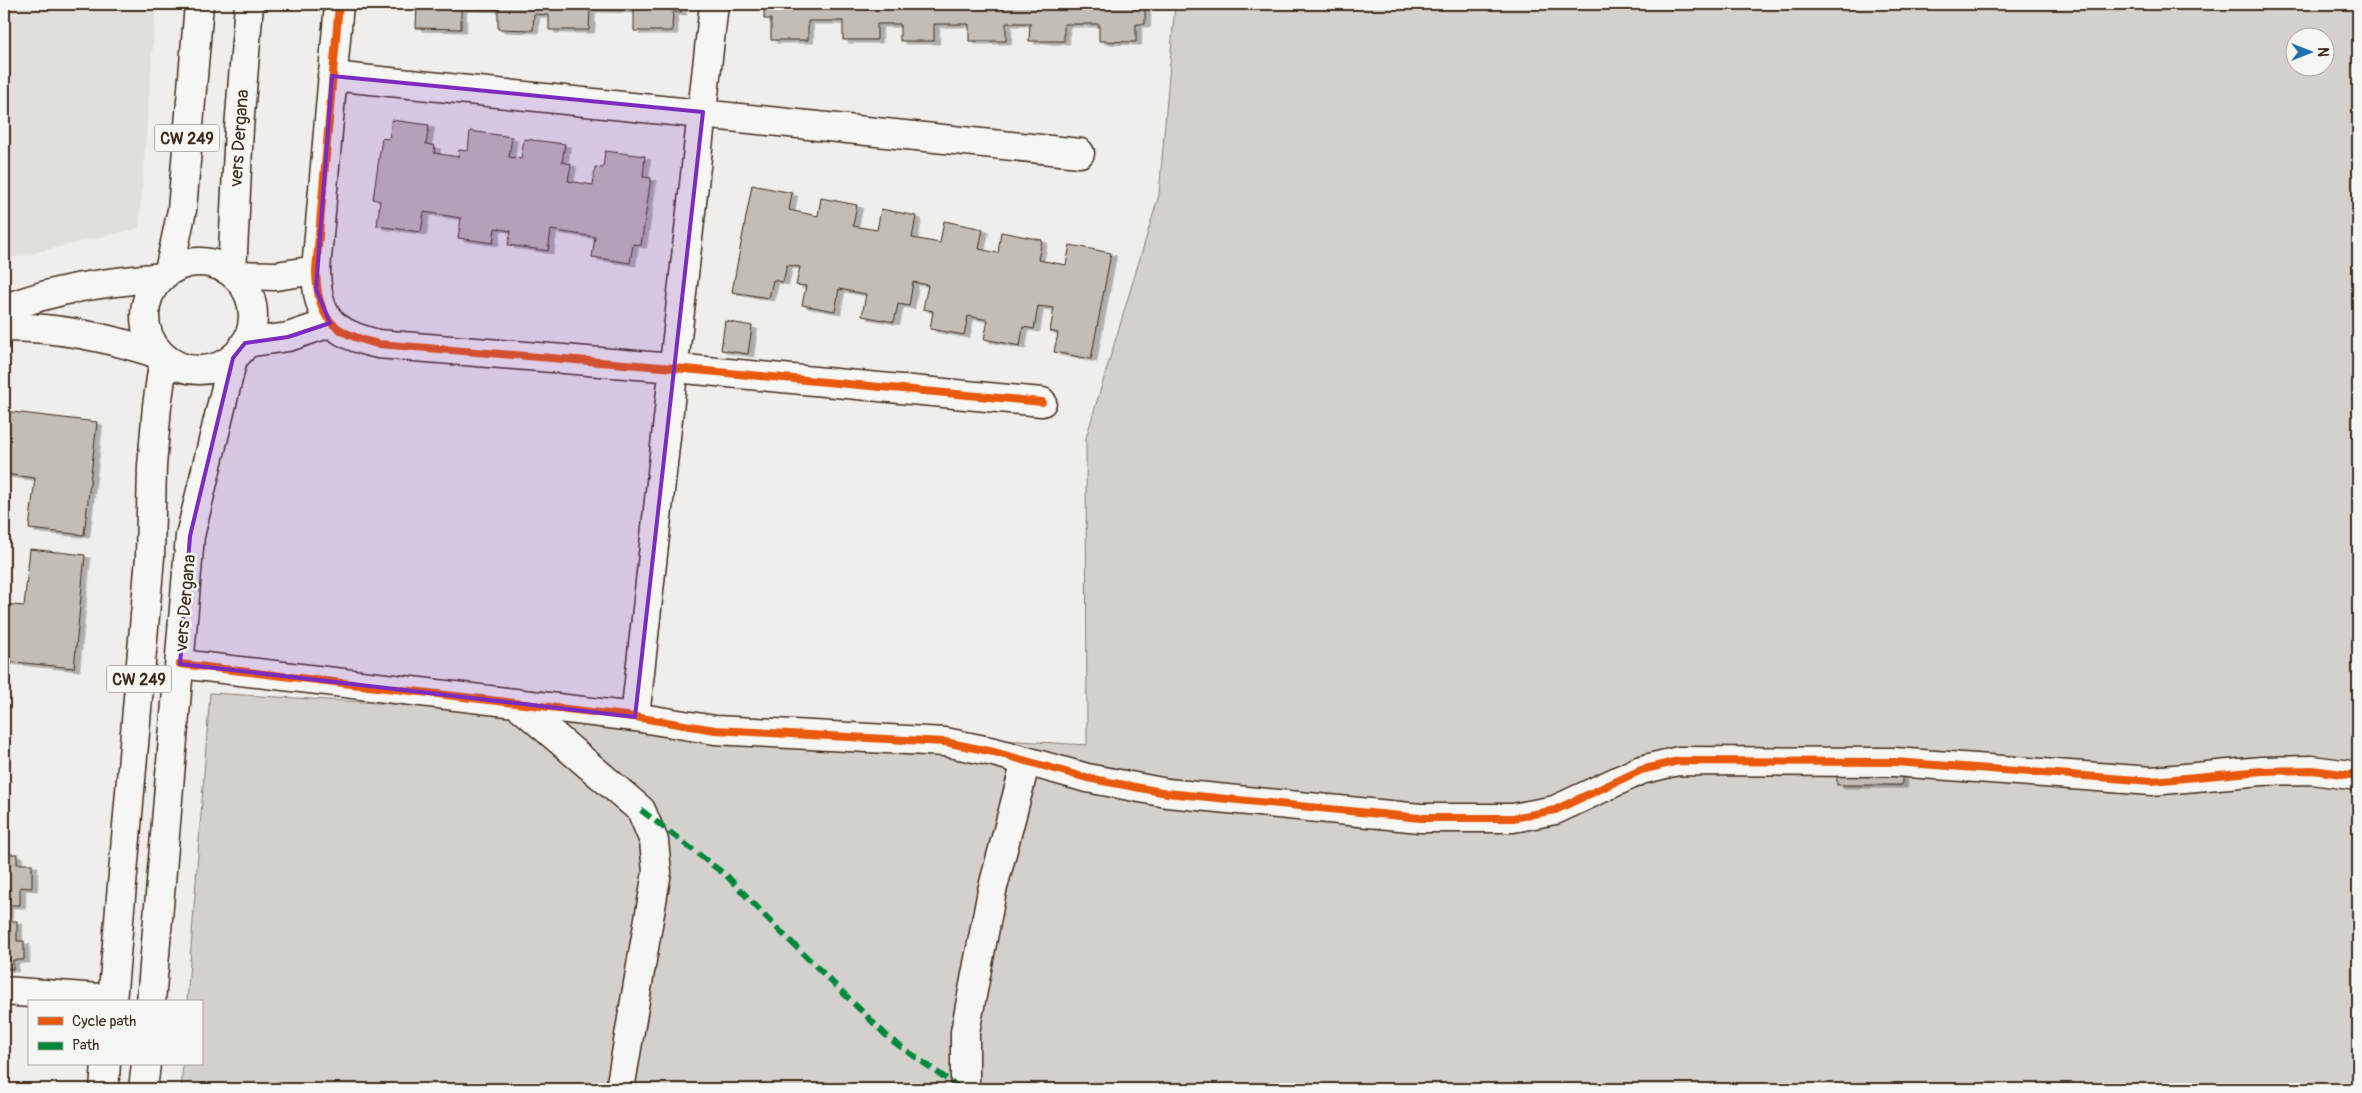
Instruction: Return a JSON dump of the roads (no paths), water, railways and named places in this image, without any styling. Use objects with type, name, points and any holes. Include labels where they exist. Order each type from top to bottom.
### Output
[{"type":"street","name":"CW 249","points":[[165,274],[182,210],[199,4]]},
{"type":"street","name":"vers Dergana","points":[[234,274],[239,128],[249,4]]},
{"type":"street","points":[[339,4],[316,270],[316,289],[322,308],[330,323],[345,334],[378,344],[674,368],[1042,402]]},
{"type":"street","points":[[635,717],[714,4]]},
{"type":"street","points":[[332,76],[702,112],[1080,153]]},
{"type":"street","points":[[4,309],[63,289],[165,274],[184,264],[201,262],[218,265],[234,274],[247,292],[252,309],[252,327],[239,350]]},
{"type":"street","points":[[234,274],[276,276],[316,270]]},
{"type":"street","points":[[163,356],[152,343],[147,330],[145,316],[147,301],[165,274]]},
{"type":"street","points":[[4,327],[86,335],[125,342],[163,356],[180,367],[199,370],[216,367],[239,350],[330,323]]},
{"type":"street","name":"vers Dergana","points":[[151,1000],[190,536],[239,350]]},
{"type":"street","name":"CW 249","points":[[112,1000],[150,556],[155,426],[163,356]]},
{"type":"street","points":[[180,664],[635,717],[715,730],[945,742],[994,752],[1087,778],[1167,793],[1420,818],[1513,818],[1555,810],[1641,770],[1678,761],[1894,762],[2152,781],[2262,771],[2312,770],[2358,776]]},
{"type":"street","points":[[516,703],[641,810],[654,841],[657,872],[620,1089]]},
{"type":"street","points":[[965,1089],[965,1032],[992,891],[1026,761]]},
{"type":"street","points":[[4,991],[112,1000]]},
{"type":"street","points":[[104,1089],[106,1066]]},
{"type":"street","points":[[144,1089],[146,1066]]}]
